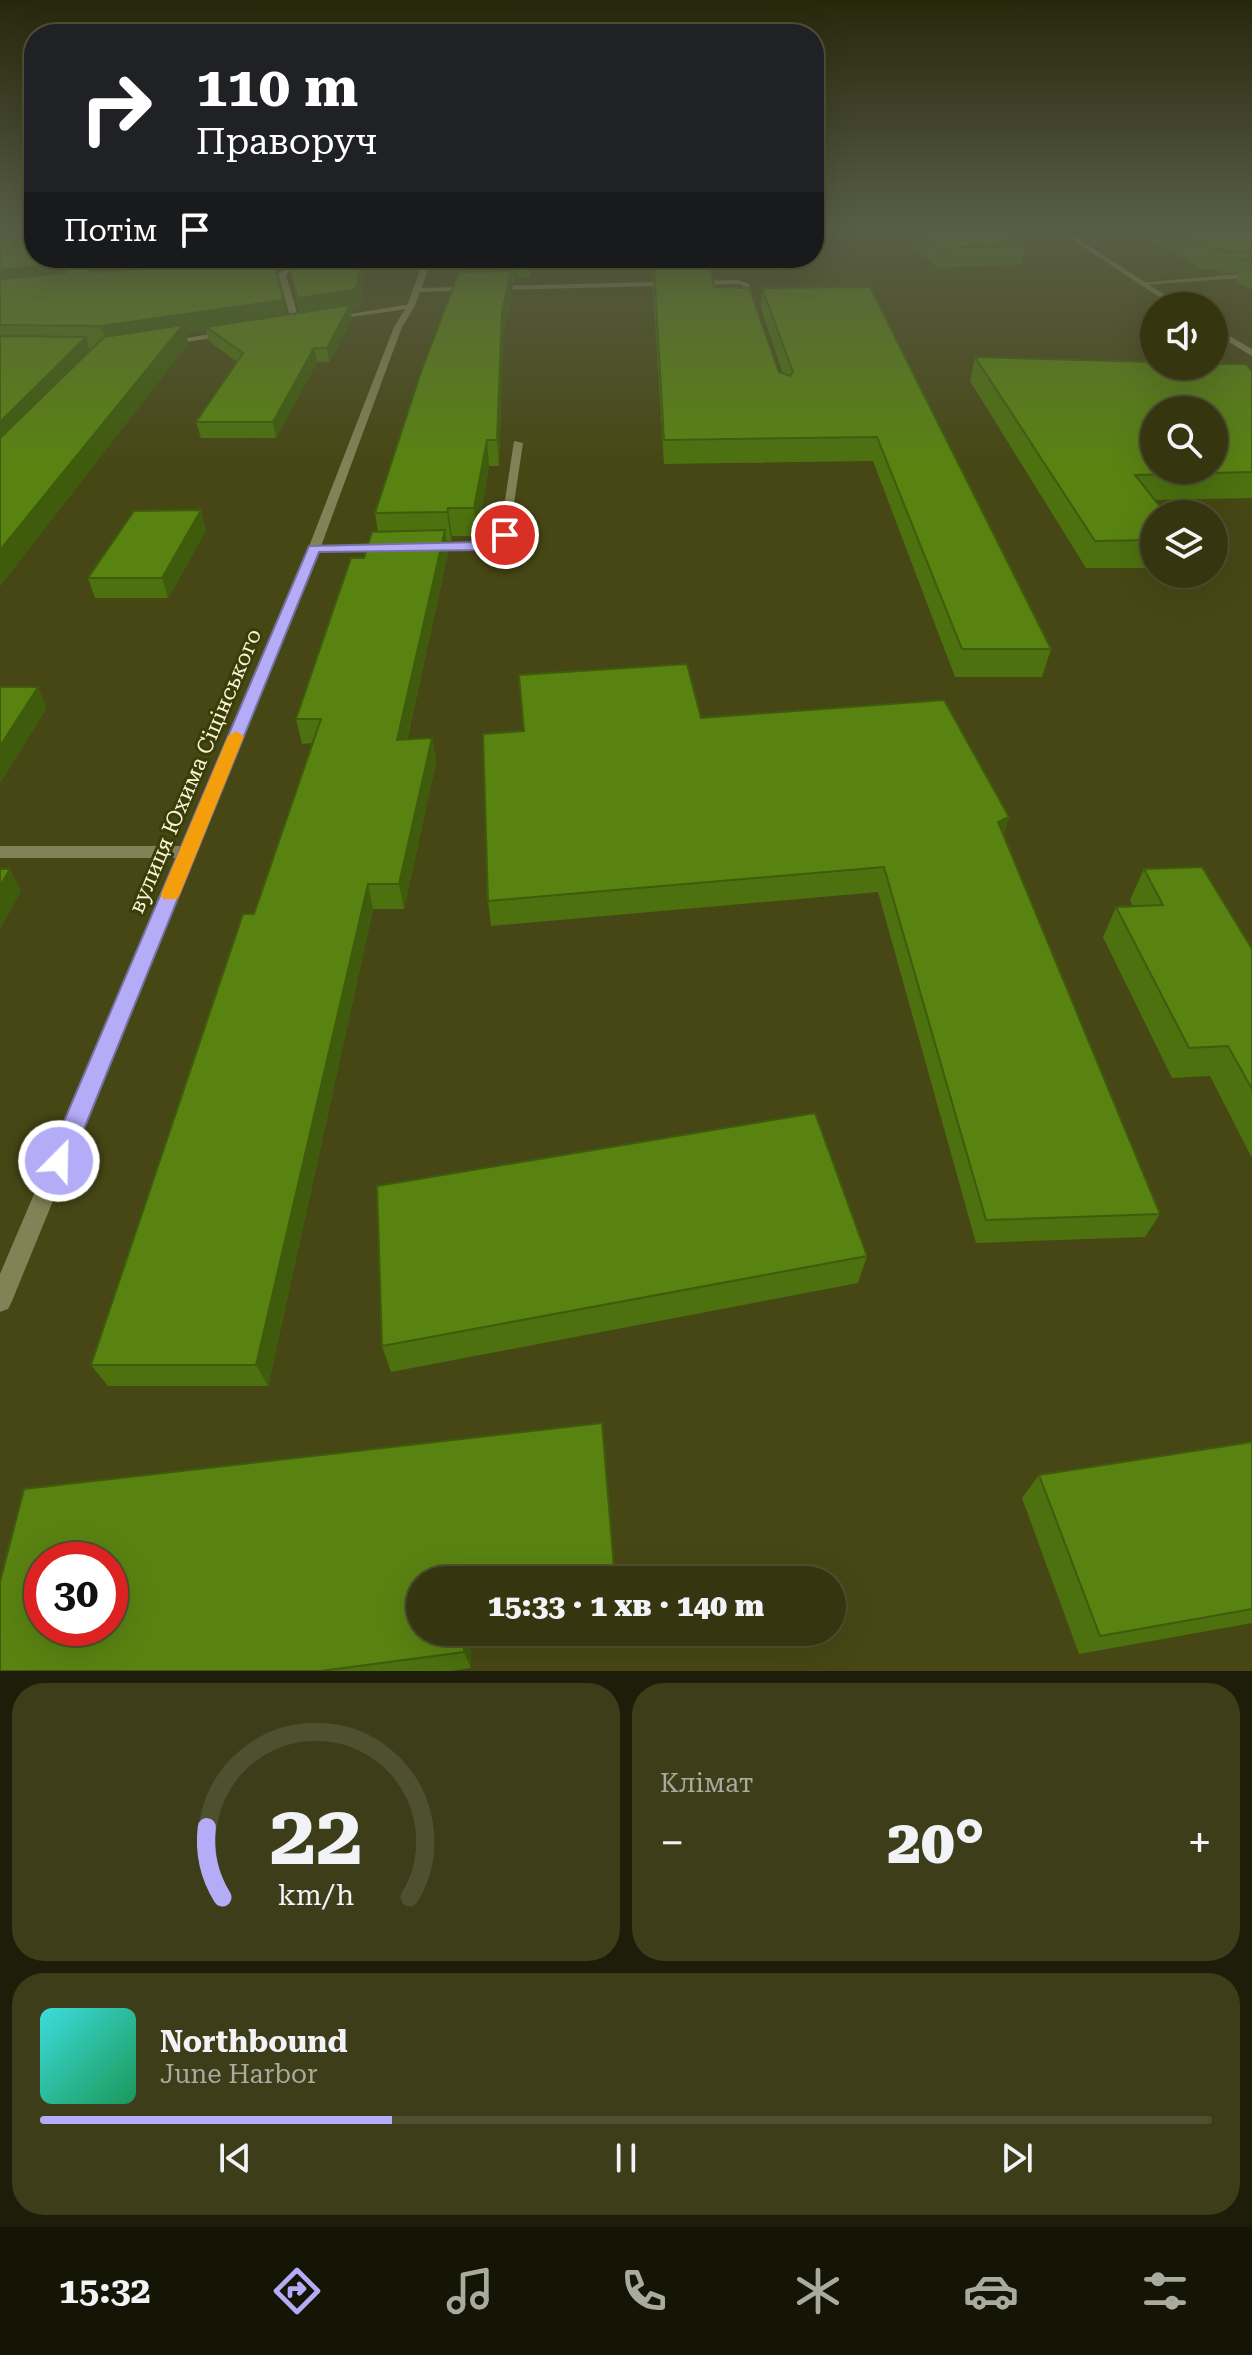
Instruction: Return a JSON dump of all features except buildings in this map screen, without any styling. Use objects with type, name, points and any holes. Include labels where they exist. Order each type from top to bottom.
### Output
[{"type":"street","points":[[291,307],[296,323]]},
{"type":"street","points":[[325,319],[405,307]]},
{"type":"street","name":"вулиця Юхима Сіцінського","points":[[0,1301],[314,549],[398,327],[410,307]]},
{"type":"street","points":[[753,307],[755,312]]},
{"type":"street","points":[[281,325],[311,321]]},
{"type":"street","points":[[159,343],[235,332]]},
{"type":"street","points":[[1228,338],[1252,353]]},
{"type":"street","points":[[420,547],[481,546],[505,535],[518,443]]},
{"type":"street","points":[[314,549],[405,547]]},
{"type":"street","points":[[0,852],[188,852]]},
{"type":"slow traffic","points":[[170,894],[236,736]]},
{"type":"route","points":[[59,1161],[314,549],[481,546],[505,535]]}]
